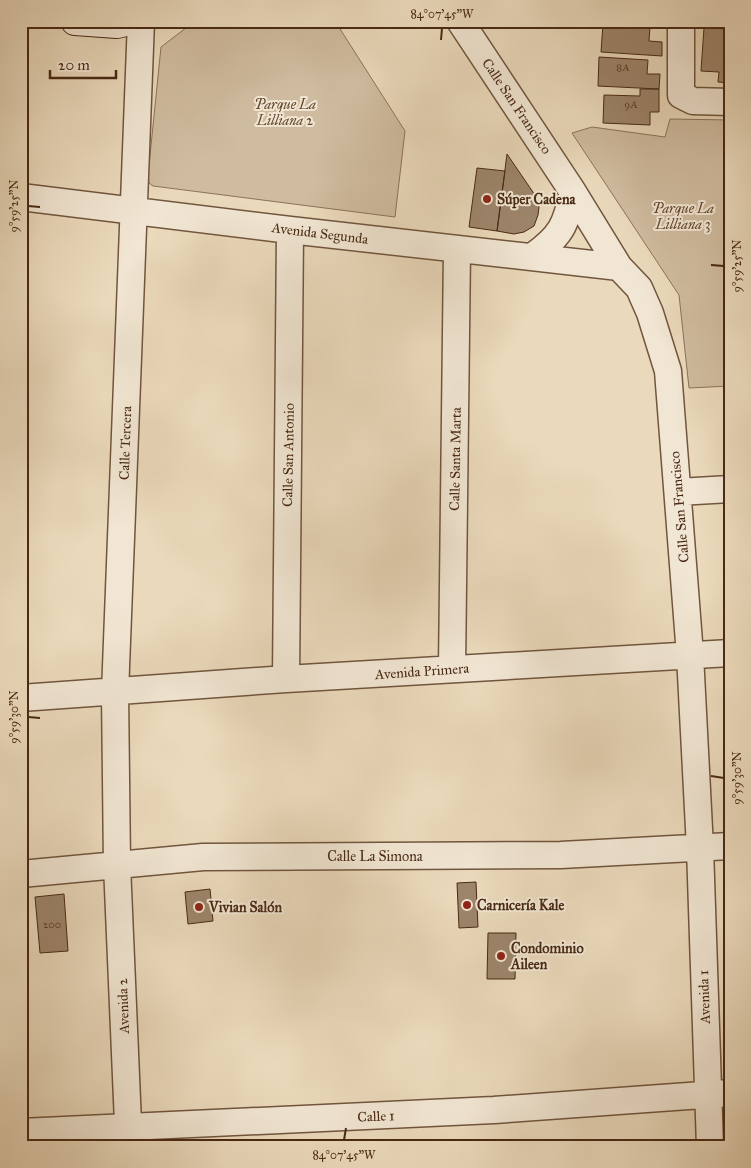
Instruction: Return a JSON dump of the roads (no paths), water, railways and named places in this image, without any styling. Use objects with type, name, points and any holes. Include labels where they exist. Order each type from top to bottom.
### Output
[{"type":"main road","points":[[75,21],[117,24],[130,21]]},
{"type":"street","name":"Calle Tercera","points":[[117,865],[115,693],[141,21]]},
{"type":"street","name":"Calle San Francisco","points":[[460,21],[574,192],[619,266],[640,288],[668,371],[690,656],[700,848]]},
{"type":"street","points":[[681,21],[681,95],[693,101],[730,102]]},
{"type":"street","points":[[533,256],[551,243],[558,234],[568,217],[574,192]]},
{"type":"street","name":"Avenida Segunda","points":[[21,197],[290,230],[619,266]]},
{"type":"street","name":"Calle San Antonio","points":[[286,679],[290,230]]},
{"type":"street","name":"Calle Santa Marta","points":[[452,669],[457,249]]},
{"type":"street","points":[[678,492],[730,489]]},
{"type":"street","name":"Avenida Primera","points":[[21,698],[115,693],[286,679],[730,653]]},
{"type":"street","name":"Calle La Simona","points":[[21,874],[203,857],[561,855],[730,846]]},
{"type":"street","name":"Avenida 1","points":[[700,848],[718,1093],[710,1147]]},
{"type":"street","name":"Avenida 2","points":[[117,865],[128,1136]]},
{"type":"street","name":"Calle 1","points":[[21,1132],[128,1136],[718,1093]]},
{"type":"place","name":"Súper Cadena","points":[[487,199]]},
{"type":"place","name":"Carnicería Kale","points":[[467,905]]},
{"type":"place","name":"Vivian Salón","points":[[199,907]]},
{"type":"place","name":"Condominio Aileen","points":[[501,956]]},
{"type":"park label","name":"Parque La Lilliana 2","points":[[285,112]]},
{"type":"park label","name":"Parque La Lilliana 3","points":[[683,216]]}]
